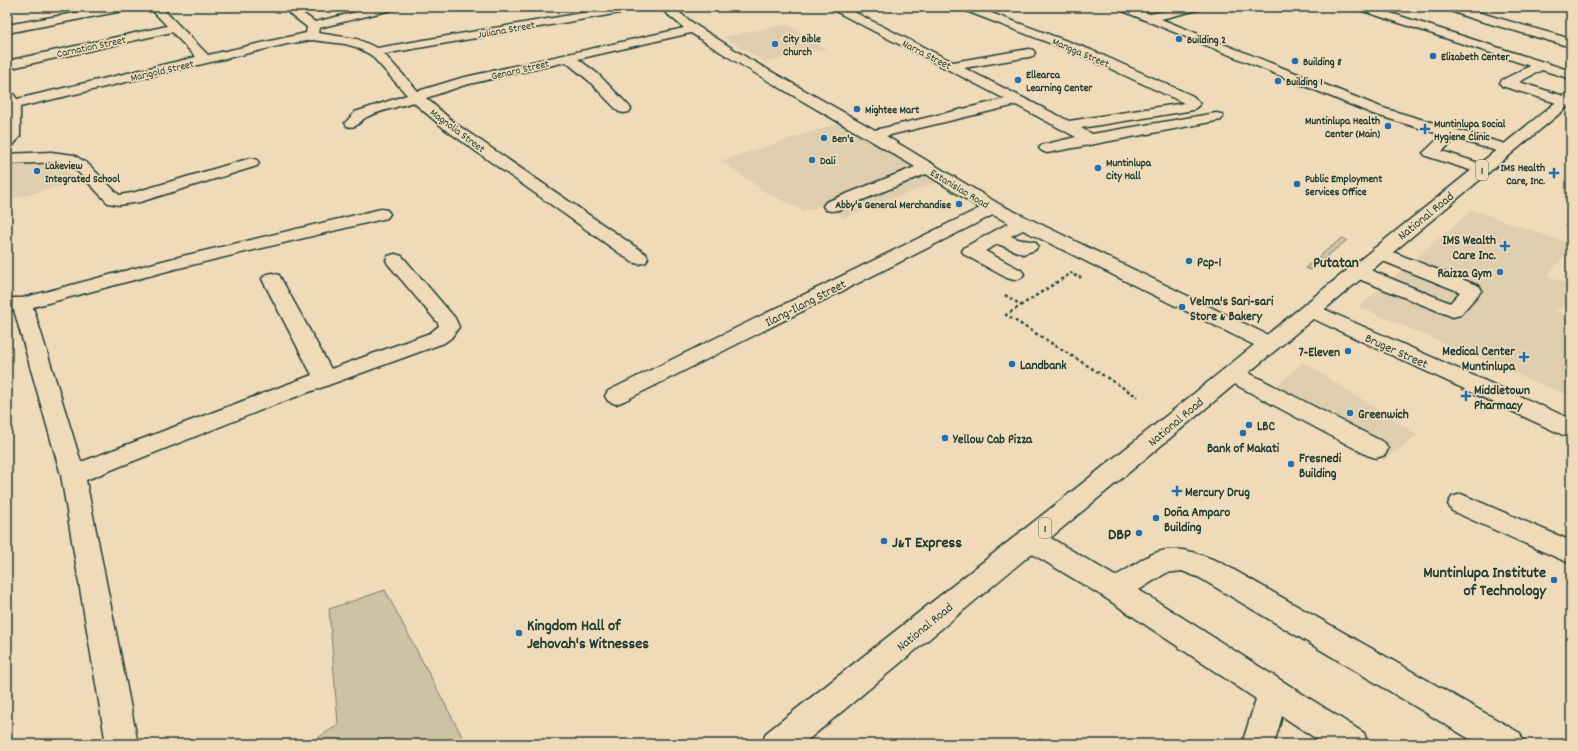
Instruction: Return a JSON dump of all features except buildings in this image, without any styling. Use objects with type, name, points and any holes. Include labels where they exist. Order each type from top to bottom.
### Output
[{"type":"main road","points":[[7,29],[128,7]]},
{"type":"main road","points":[[155,7],[206,60]]},
{"type":"main road","name":"Magnolia Street","points":[[287,7],[312,31],[351,41],[367,47],[375,52],[415,96],[452,127],[638,258]]},
{"type":"main road","points":[[312,31],[392,7]]},
{"type":"main road","name":"Juliana Street","points":[[375,52],[637,7]]},
{"type":"main road","name":"Estanislao Road","points":[[665,7],[694,29],[744,62],[873,134],[993,208],[1022,223],[1038,241],[1103,262],[1269,344]]},
{"type":"main road","name":"Narra Street","points":[[835,7],[1018,100],[1090,139]]},
{"type":"main road","name":"Mangga Street","points":[[966,7],[1087,53],[1188,99],[1193,104],[1188,107],[1068,126]]},
{"type":"main road","points":[[1122,7],[1311,86],[1378,111],[1453,133],[1510,147]]},
{"type":"main road","points":[[1149,18],[1198,7]]},
{"type":"main road","points":[[1361,7],[1571,75]]},
{"type":"main road","points":[[1449,7],[1474,16],[1571,43]]},
{"type":"main road","name":"Carnation Street","points":[[7,65],[174,28]]},
{"type":"main road","name":"Genaro Street","points":[[352,123],[360,115],[461,82],[694,29]]},
{"type":"main road","name":"Marigold Street","points":[[10,100],[206,60],[287,40],[312,31]]},
{"type":"main road","points":[[950,66],[1029,53]]},
{"type":"main road","points":[[569,58],[593,77],[624,109]]},
{"type":"main road","points":[[1541,65],[1507,83],[1568,99]]},
{"type":"main road","name":"National Road","points":[[778,744],[1568,99]]},
{"type":"main road","points":[[7,144],[12,136],[10,100]]},
{"type":"main road","points":[[873,134],[1018,100]]},
{"type":"main road","points":[[1355,102],[1383,106],[1510,147]]},
{"type":"main road","points":[[1047,148],[1216,117]]},
{"type":"main road","points":[[1453,133],[1431,153],[1482,169]]},
{"type":"main road","points":[[7,159],[51,157],[68,158],[82,167],[114,199],[119,200],[134,198],[251,164]]},
{"type":"main road","points":[[832,206],[927,168]]},
{"type":"main road","name":"Ilang-Ilang Street","points":[[616,396],[993,208]]},
{"type":"main road","points":[[122,744],[73,475],[14,304],[381,214]]},
{"type":"main road","points":[[1014,274],[971,252],[1022,223]]},
{"type":"main road","points":[[998,237],[1023,249],[1038,241]]},
{"type":"main road","points":[[1356,271],[1453,311],[1472,290],[1380,253]]},
{"type":"main road","points":[[73,475],[271,398],[437,338],[444,333],[449,326],[448,322],[395,260]]},
{"type":"main road","points":[[272,279],[285,307],[325,379]]},
{"type":"main road","name":"Bruger Street","points":[[1310,310],[1571,429]]},
{"type":"main road","points":[[1232,374],[1376,449]]},
{"type":"main road","points":[[1461,504],[1571,553]]},
{"type":"main road","points":[[1030,539],[1114,589],[1273,694],[1352,744]]},
{"type":"main road","points":[[1114,589],[1136,579],[1160,564],[1183,560],[1210,570],[1508,744]]},
{"type":"main road","points":[[1258,744],[1273,694]]},
{"type":"path","points":[[1103,262],[1079,278],[1071,273],[1006,316],[1138,397]]},
{"type":"shaded area","points":[[788,24],[826,49],[765,62],[723,37]]},
{"type":"shaded area","points":[[839,123],[909,163],[937,182],[844,218],[826,205],[803,211],[767,193],[721,161]]},
{"type":"shaded area","name":"Lakeview Integrated School","points":[[52,160],[80,181],[7,200],[7,162]]},
{"type":"shaded area","name":"Medical Center Muntinlupa","points":[[1472,210],[1571,244],[1571,248],[1547,276],[1571,285],[1571,305],[1552,310],[1571,317],[1571,397],[1359,307]]},
{"type":"shaded area","points":[[1342,238],[1347,240],[1310,270],[1305,268]]},
{"type":"shaded area","points":[[1303,362],[1418,435],[1384,460],[1264,398]]},
{"type":"shaded area","points":[[385,590],[466,744],[308,744],[338,725],[329,609]]},
{"type":"place","name":"Building 2","points":[[1179,39]]},
{"type":"place","name":"City Bible Church","points":[[775,44]]},
{"type":"place","name":"Elizabeth Center","points":[[1433,56]]},
{"type":"place","name":"Building 8","points":[[1295,61]]},
{"type":"place","name":"Ellearca Learning Center","points":[[1018,80]]},
{"type":"place","name":"Building 1","points":[[1278,81]]},
{"type":"place","name":"Mightee Mart","points":[[857,109]]},
{"type":"place","name":"Muntinlupa Health Center (Main)","points":[[1388,126]]},
{"type":"place","name":"Muntinlupa Social Hygiene Clinic","points":[[1425,129]]},
{"type":"place","name":"Ben's","points":[[824,138]]},
{"type":"place","name":"Dali","points":[[812,160]]},
{"type":"place","name":"Muntinlupa City Hall","points":[[1098,168]]},
{"type":"place","name":"Lakeview Integrated School","points":[[37,171]]},
{"type":"place","name":"IMS Health Care, Inc.","points":[[1554,173]]},
{"type":"place","name":"Public Employment Services Office","points":[[1297,184]]},
{"type":"place","name":"Abby's General Merchandise","points":[[959,204]]},
{"type":"place","name":"IMS Wealth Care Inc.","points":[[1505,246]]},
{"type":"place","name":"Pcp-1","points":[[1189,261]]},
{"type":"place","name":"Raizza Gym","points":[[1500,272]]},
{"type":"place","name":"Velma's Sari-sari Store & Bakery","points":[[1182,307]]},
{"type":"place","name":"7-Eleven","points":[[1348,351]]},
{"type":"place","name":"Medical Center Muntinlupa","points":[[1524,357]]},
{"type":"place","name":"Landbank","points":[[1012,364]]},
{"type":"place","name":"Middletown Pharmacy","points":[[1466,396]]},
{"type":"place","name":"Greenwich","points":[[1350,413]]},
{"type":"place","name":"LBC","points":[[1249,425]]},
{"type":"place","name":"Bank of Makati","points":[[1243,433]]},
{"type":"place","name":"Yellow Cab Pizza","points":[[945,438]]},
{"type":"place","name":"Fresnedi Building","points":[[1291,464]]},
{"type":"place","name":"Mercury Drug","points":[[1177,491]]},
{"type":"place","name":"Doña Amparo Building","points":[[1156,518]]},
{"type":"place","name":"DBP","points":[[1139,533]]},
{"type":"place","name":"J&T Express","points":[[884,541]]},
{"type":"place","name":"Muntinlupa Institute of Technology","points":[[1554,580]]},
{"type":"place","name":"Kingdom Hall of Jehovah's Witnesses","points":[[519,633]]},
{"type":"district","name":"Putatan","points":[[1336,262]]}]
